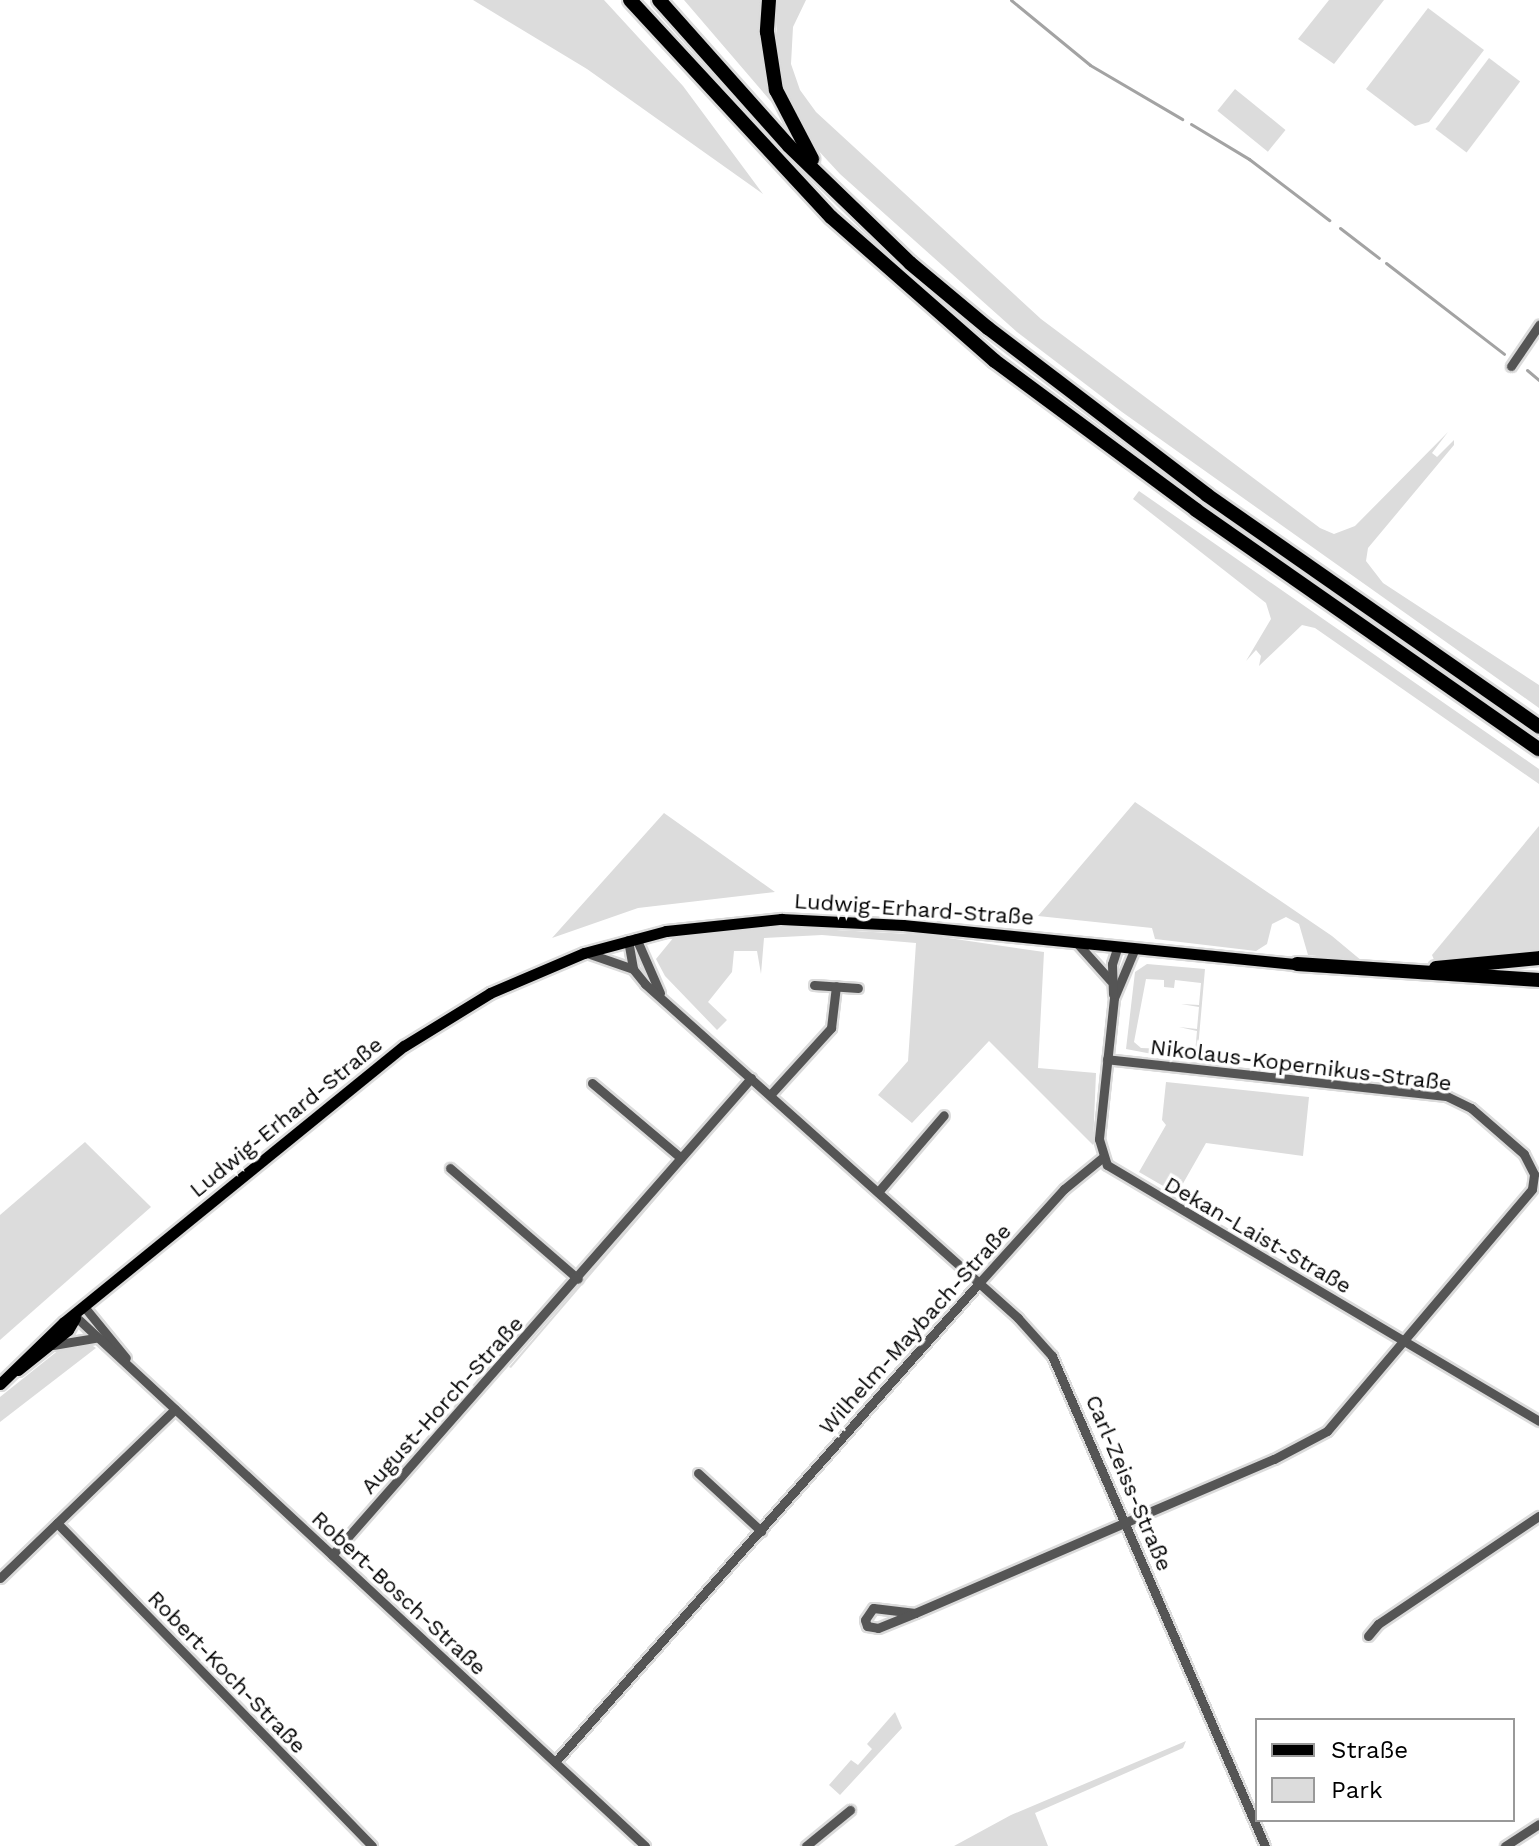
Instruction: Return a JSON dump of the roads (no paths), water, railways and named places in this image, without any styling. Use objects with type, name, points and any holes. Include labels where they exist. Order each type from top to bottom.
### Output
[{"type":"highway","points":[[620,0],[831,217],[971,341],[1093,437],[1539,749]]},
{"type":"highway","points":[[630,0],[683,63]]},
{"type":"highway","points":[[659,0],[729,83],[841,197],[1029,362],[1325,578],[1539,727]]},
{"type":"highway","points":[[769,0],[767,32],[776,90],[797,136],[841,197]]},
{"type":"highway","points":[[1385,973],[1539,958]]},
{"type":"highway","points":[[1297,964],[1385,973],[1539,980]]},
{"type":"main road","name":"Ludwig-Erhard-Straße","points":[[5,1380],[76,1317],[404,1046],[490,993],[584,953],[632,939],[716,923],[781,919],[1076,942],[1297,964]]},
{"type":"main road","name":"Ludwig-Erhard-Straße","points":[[5,1380],[50,1346],[76,1317]]},
{"type":"street","points":[[1511,366],[1539,325]]},
{"type":"street","points":[[632,939],[633,969]]},
{"type":"street","name":"Carl-Zeiss-Straße","points":[[632,939],[667,1002]]},
{"type":"street","points":[[1076,942],[1111,981]]},
{"type":"street","points":[[1114,998],[1111,981],[1118,946]]},
{"type":"street","points":[[1102,1158],[1099,1139],[1114,998],[1135,948]]},
{"type":"street","name":"Carl-Zeiss-Straße","points":[[584,953],[610,957],[633,969],[1032,1332],[1062,1373],[1265,1846]]},
{"type":"street","points":[[814,985],[858,988]]},
{"type":"street","points":[[770,1095],[831,1028],[836,986]]},
{"type":"street","name":"Nikolaus-Kopernikus-Straße","points":[[915,1613],[873,1608],[865,1620],[873,1629],[915,1613],[1314,1439],[1340,1419],[1529,1195],[1534,1174],[1524,1154],[1471,1108],[1446,1096],[1107,1059]]},
{"type":"street","name":"August-Horch-Straße","points":[[332,1555],[578,1279],[751,1078]]},
{"type":"street","points":[[592,1083],[681,1158]]},
{"type":"street","points":[[878,1192],[944,1115]]},
{"type":"street","name":"Wilhelm-Maybach-Straße","points":[[555,1762],[1064,1189],[1102,1158]]},
{"type":"street","name":"Dekan-Laist-Straße","points":[[1102,1158],[1113,1170],[1157,1197],[1539,1421]]},
{"type":"street","points":[[450,1168],[578,1279]]},
{"type":"street","name":"Robert-Bosch-Straße","points":[[86,1309],[130,1365]]},
{"type":"street","name":"Robert-Bosch-Straße","points":[[76,1317],[95,1338],[130,1365],[645,1846]]},
{"type":"street","points":[[50,1346],[95,1338]]},
{"type":"street","points":[[0,1578],[175,1409]]},
{"type":"street","points":[[698,1473],[761,1531]]},
{"type":"street","points":[[1368,1636],[1378,1624],[1539,1516]]},
{"type":"street","name":"Robert-Koch-Straße","points":[[57,1523],[372,1846]]},
{"type":"street","points":[[806,1846],[850,1810]]},
{"type":"street","points":[[1505,1846],[1539,1824]]},
{"type":"waterway","points":[[1011,0],[1090,65],[1182,119]]},
{"type":"waterway","points":[[1191,124],[1249,159],[1329,220]]},
{"type":"waterway","points":[[1340,228],[1379,258]]},
{"type":"waterway","points":[[1386,263],[1504,354]]},
{"type":"waterway","points":[[1527,370],[1539,380]]}]
